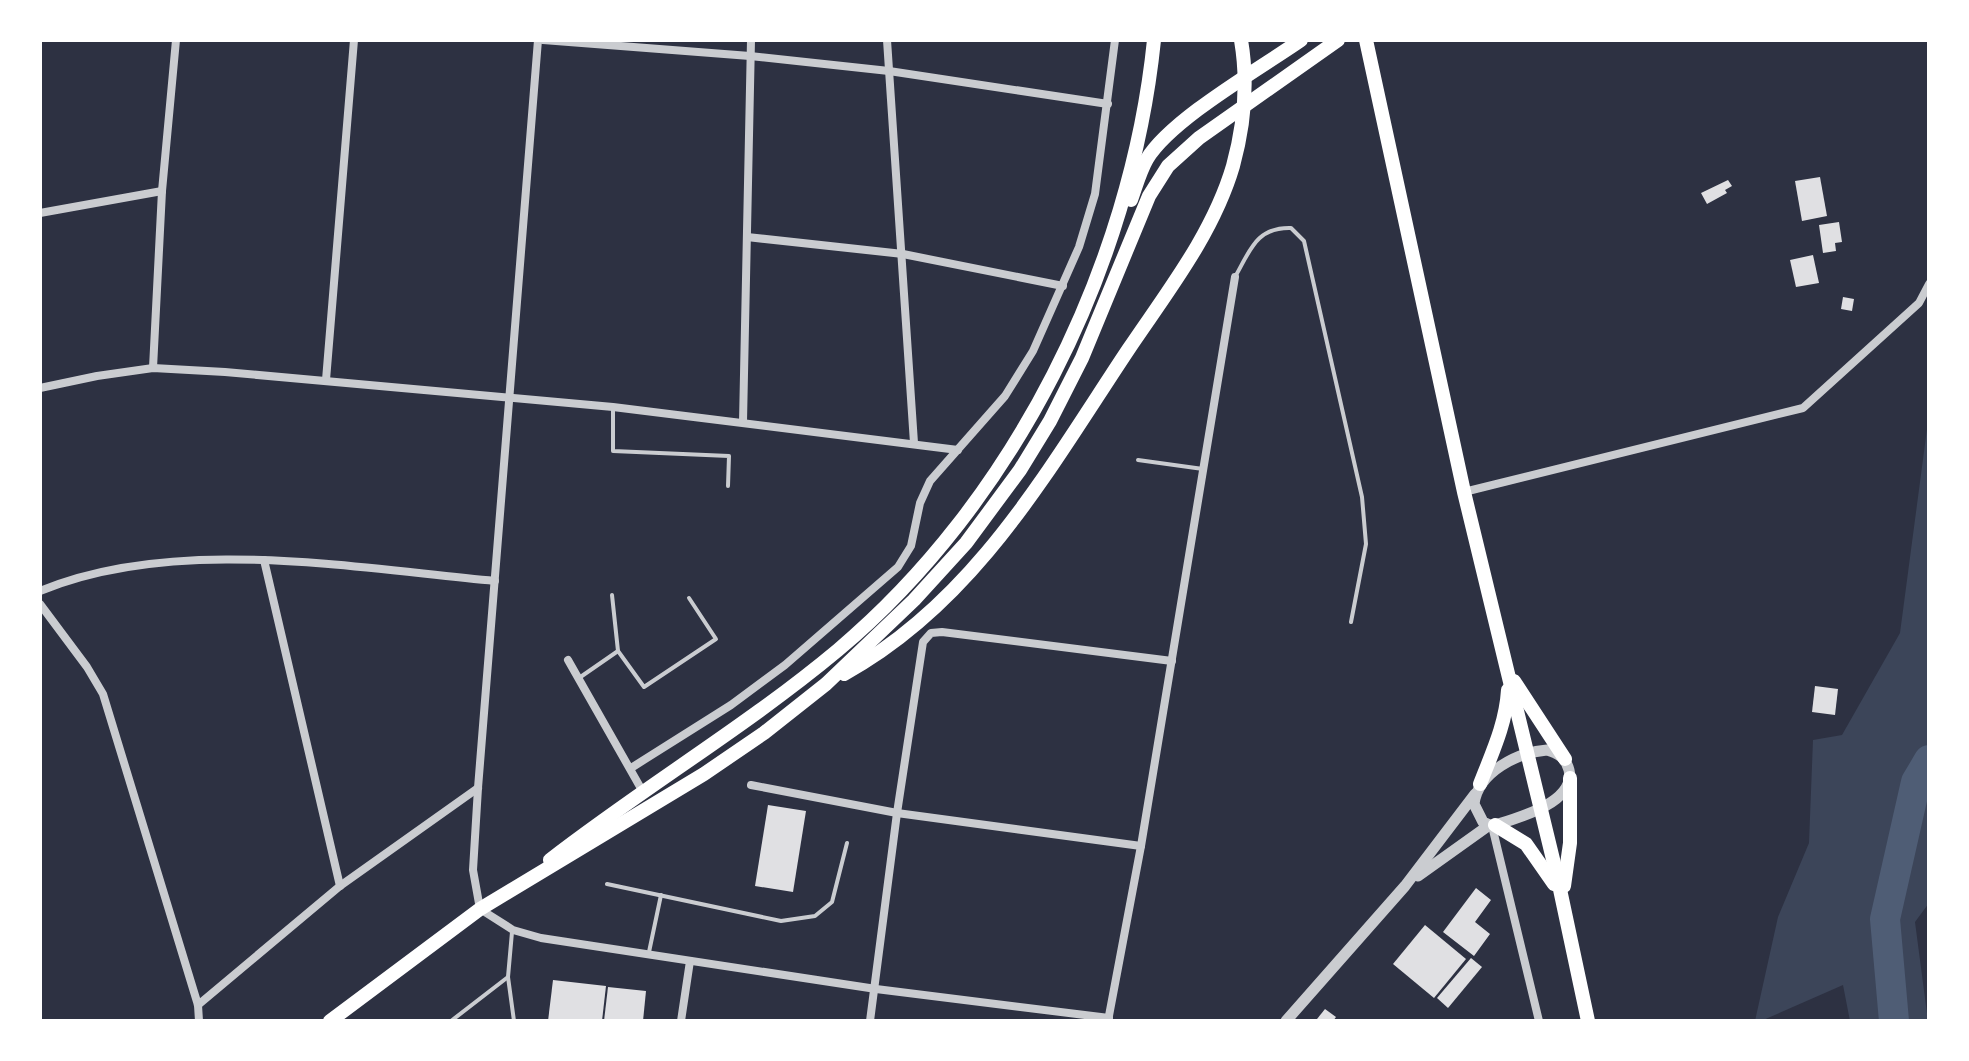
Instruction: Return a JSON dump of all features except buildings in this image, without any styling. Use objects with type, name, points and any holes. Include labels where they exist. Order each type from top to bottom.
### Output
[{"type":"main road","points":[[1084,310],[1139,137],[1154,40]]},
{"type":"main road","points":[[826,684],[908,632],[950,594],[998,541],[1192,254],[1217,209],[1232,167],[1245,92],[1241,40]]},
{"type":"main road","points":[[515,888],[830,656],[924,564],[986,486],[1028,422],[1108,262],[1148,157],[1163,139],[1194,114],[1301,40]]},
{"type":"main road","points":[[330,1021],[480,909],[574,855],[764,733],[826,684],[914,600],[966,543],[1020,470],[1050,421],[1082,358],[1149,196],[1168,166],[1199,138],[1338,40]]},
{"type":"main road","points":[[1366,40],[1464,492],[1562,898],[1588,1021]]},
{"type":"main road","points":[[1509,674],[1565,759]]},
{"type":"main road","points":[[1478,789],[1507,711],[1509,674]]},
{"type":"main road","points":[[1562,898],[1570,843],[1570,778]]},
{"type":"main road","points":[[1492,825],[1516,836],[1534,853],[1562,898]]},
{"type":"street","points":[[153,368],[162,191],[176,40]]},
{"type":"street","points":[[326,380],[354,40]]},
{"type":"street","points":[[1108,104],[889,71],[750,56],[541,40],[478,788],[473,870],[480,909],[513,930],[541,938],[876,989],[1108,1019],[1141,846],[1235,277]]},
{"type":"street","points":[[743,422],[751,40]]},
{"type":"street","points":[[887,40],[914,443]]},
{"type":"street","points":[[631,768],[731,705],[785,665],[898,567],[911,546],[920,503],[930,481],[1005,396],[1033,351],[1063,286],[1095,194],[1115,40]]},
{"type":"street","points":[[40,213],[162,191]]},
{"type":"street","points":[[747,237],[903,254],[1063,286]]},
{"type":"street","points":[[1464,492],[1803,408],[1919,303],[1929,284]]},
{"type":"street","points":[[40,388],[153,368],[326,380],[613,407],[958,450]]},
{"type":"street","points":[[40,591],[95,572],[149,563],[264,560],[495,581]]},
{"type":"street","points":[[264,560],[340,886]]},
{"type":"street","points":[[40,604],[103,694],[198,1005],[199,1021]]},
{"type":"street","points":[[870,1021],[923,642],[931,633],[942,632],[1172,661]]},
{"type":"street","points":[[568,660],[643,792]]},
{"type":"street","points":[[1287,1020],[1405,886],[1478,789],[1504,765],[1528,753],[1547,750],[1565,759],[1570,778],[1556,799],[1541,809],[1492,825],[1405,886]]},
{"type":"street","points":[[751,785],[897,813],[1141,846]]},
{"type":"street","points":[[198,1005],[340,886],[478,788]]},
{"type":"street","points":[[1478,789],[1477,813],[1492,825],[1537,1019]]},
{"type":"street","points":[[681,1021],[690,961]]},
{"type":"lane","points":[[1235,277],[1257,239],[1274,228],[1291,228],[1304,241],[1362,497],[1366,544],[1351,622]]},
{"type":"lane","points":[[613,407],[613,451],[729,456],[728,486]]},
{"type":"lane","points":[[1138,460],[1203,469]]},
{"type":"lane","points":[[612,595],[618,651],[644,687],[716,639],[689,598]]},
{"type":"lane","points":[[579,678],[618,651]]},
{"type":"lane","points":[[607,884],[781,921],[815,916],[832,902],[847,843]]},
{"type":"lane","points":[[649,954],[661,895]]},
{"type":"lane","points":[[513,930],[508,977],[514,1021]]},
{"type":"lane","points":[[451,1021],[508,977]]},
{"type":"shaded area","points":[[1929,414],[1929,903],[1915,922],[1928,1021],[1850,1021],[1843,985],[1755,1021],[1778,917],[1809,843],[1813,740],[1842,735],[1900,633]]},
{"type":"waterway","points":[[1894,1021],[1885,919],[1916,782],[1929,760]]}]
